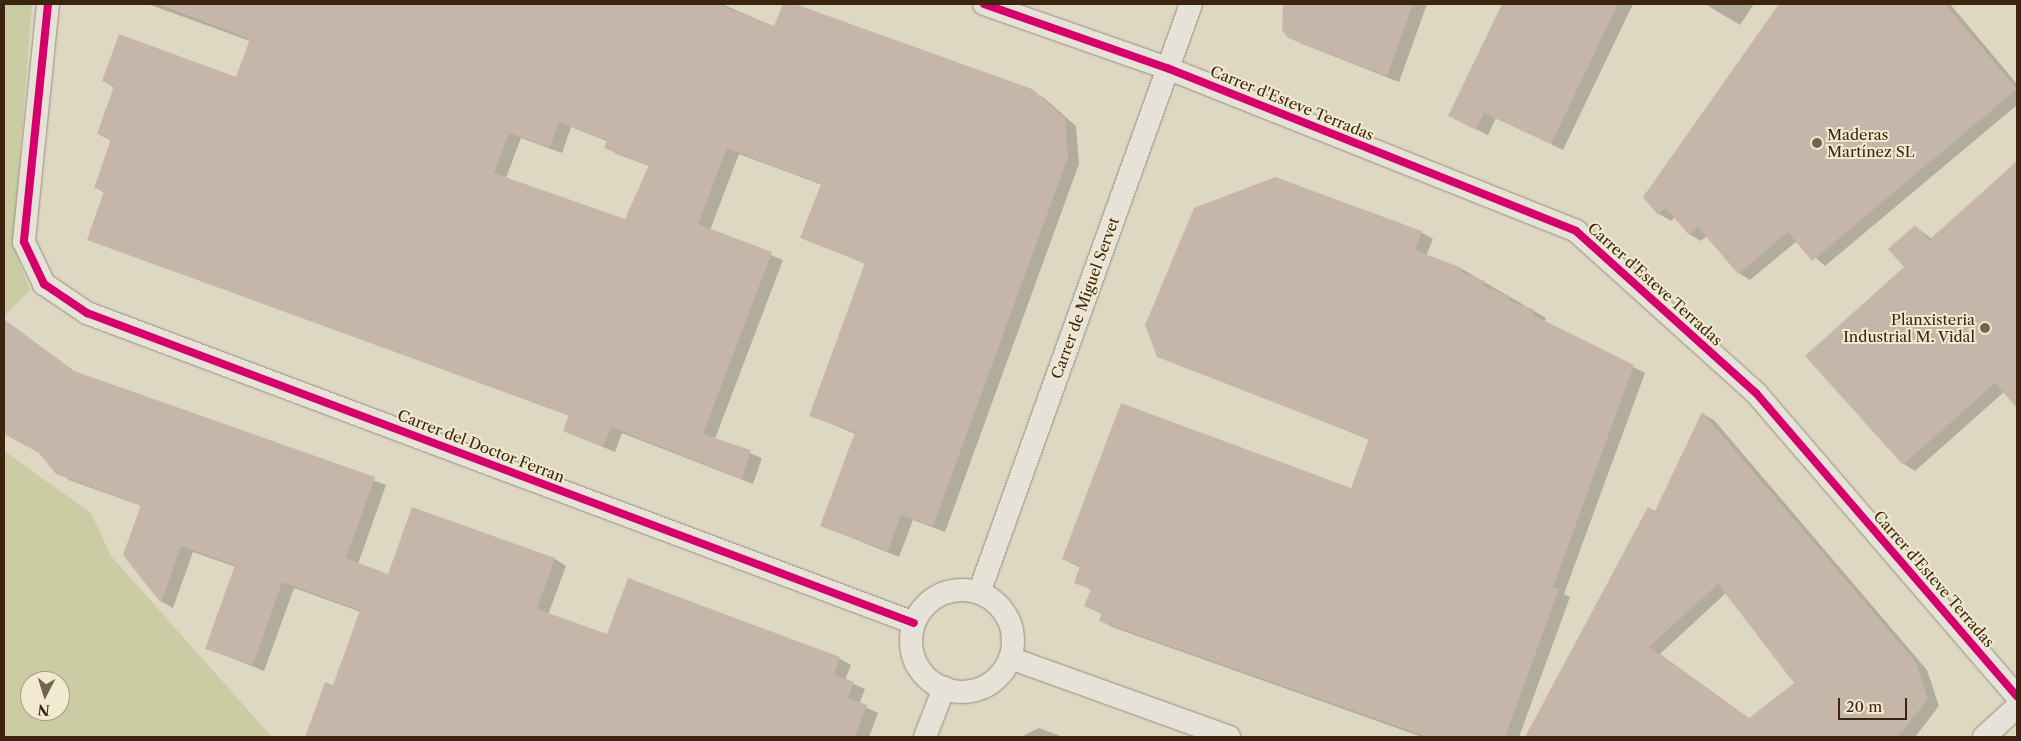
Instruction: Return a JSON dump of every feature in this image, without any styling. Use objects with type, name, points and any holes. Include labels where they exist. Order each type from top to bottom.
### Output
[{"type":"street","name":"Carrer del Doctor Ferran","points":[[48,4],[24,242],[44,284],[87,312],[914,623]]},
{"type":"street","name":"Carrer d'Esteve Terradas","points":[[984,4],[1167,68],[1576,231],[1756,392],[2017,696]]},
{"type":"street","name":"Carrer de Miguel Servet","points":[[979,593],[1167,68],[1192,4]]},
{"type":"street","points":[[979,593],[998,605],[1009,621],[1013,644],[1010,658],[997,678],[981,688],[944,688],[927,678],[916,662],[911,638],[914,623],[927,604],[942,594],[979,593]]},
{"type":"street","points":[[1010,658],[1229,737]]},
{"type":"street","points":[[926,737],[944,688]]},
{"type":"street","points":[[1984,737],[2017,707]]},
{"type":"green space","points":[[4,4],[32,4],[13,245],[30,290],[4,316]]},
{"type":"green space","points":[[4,451],[91,513],[111,556],[272,737],[4,737]]},
{"type":"building","points":[[158,4],[717,4],[774,26],[783,4],[795,4],[1032,89],[1065,118],[1068,157],[933,526],[901,515],[888,551],[820,526],[855,432],[809,416],[865,263],[800,238],[821,184],[727,148],[698,224],[772,252],[703,434],[751,450],[742,479],[611,427],[603,447],[563,431],[569,415],[87,240],[104,191],[94,188],[111,139],[97,134],[114,86],[102,81],[119,34],[236,77],[250,39]],"holes":[[[559,122],[607,140],[604,148],[649,165],[625,219],[494,173],[509,133],[550,147]]]},
{"type":"building","points":[[1283,4],[1413,4],[1387,76],[1288,38],[1282,30]]},
{"type":"building","points":[[1502,4],[1618,4],[1551,144],[1484,113],[1476,130],[1448,116]]},
{"type":"building","name":"Maderas Martínez SL","points":[[1779,4],[1945,4],[2017,89],[1812,261],[1788,232],[1738,274],[1698,227],[1689,235],[1666,208],[1658,215],[1643,197]]},
{"type":"building","points":[[2017,161],[2017,408],[1995,383],[1903,465],[1805,356],[1904,267],[1888,249],[1915,225],[1929,240]]},
{"type":"building","points":[[1275,177],[1422,231],[1415,250],[1462,268],[1460,272],[1485,281],[1483,286],[1510,296],[1508,300],[1535,310],[1533,315],[1634,365],[1553,587],[1559,589],[1505,737],[1428,737],[1099,621],[1102,613],[1084,606],[1091,589],[1074,583],[1080,566],[1062,559],[1121,403],[1351,488],[1369,439],[1157,357],[1145,325],[1194,208]]},
{"type":"building","points":[[4,319],[74,371],[375,477],[346,558],[388,574],[412,507],[555,558],[537,609],[607,634],[628,578],[840,657],[834,674],[854,682],[848,698],[867,705],[855,737],[305,737],[325,682],[333,685],[360,610],[282,582],[253,665],[205,649],[235,565],[181,546],[161,603],[123,555],[141,505],[56,474],[39,453],[4,434]]},
{"type":"building","points":[[1702,412],[1916,662],[1928,699],[1898,737],[1525,737],[1648,507],[1655,511]],"holes":[[[1718,584],[1794,683],[1749,718],[1649,647]]]},
{"type":"cycle path","points":[[48,4],[24,242],[44,284],[87,313],[914,623]]},
{"type":"cycle path","points":[[984,4],[1167,68],[1576,231],[1756,393],[2017,696]]},
{"type":"place","name":"Maderas Martínez SL","points":[[1817,143]]},
{"type":"place","name":"Planxisteria Industrial M. Vidal","points":[[1985,328]]}]
